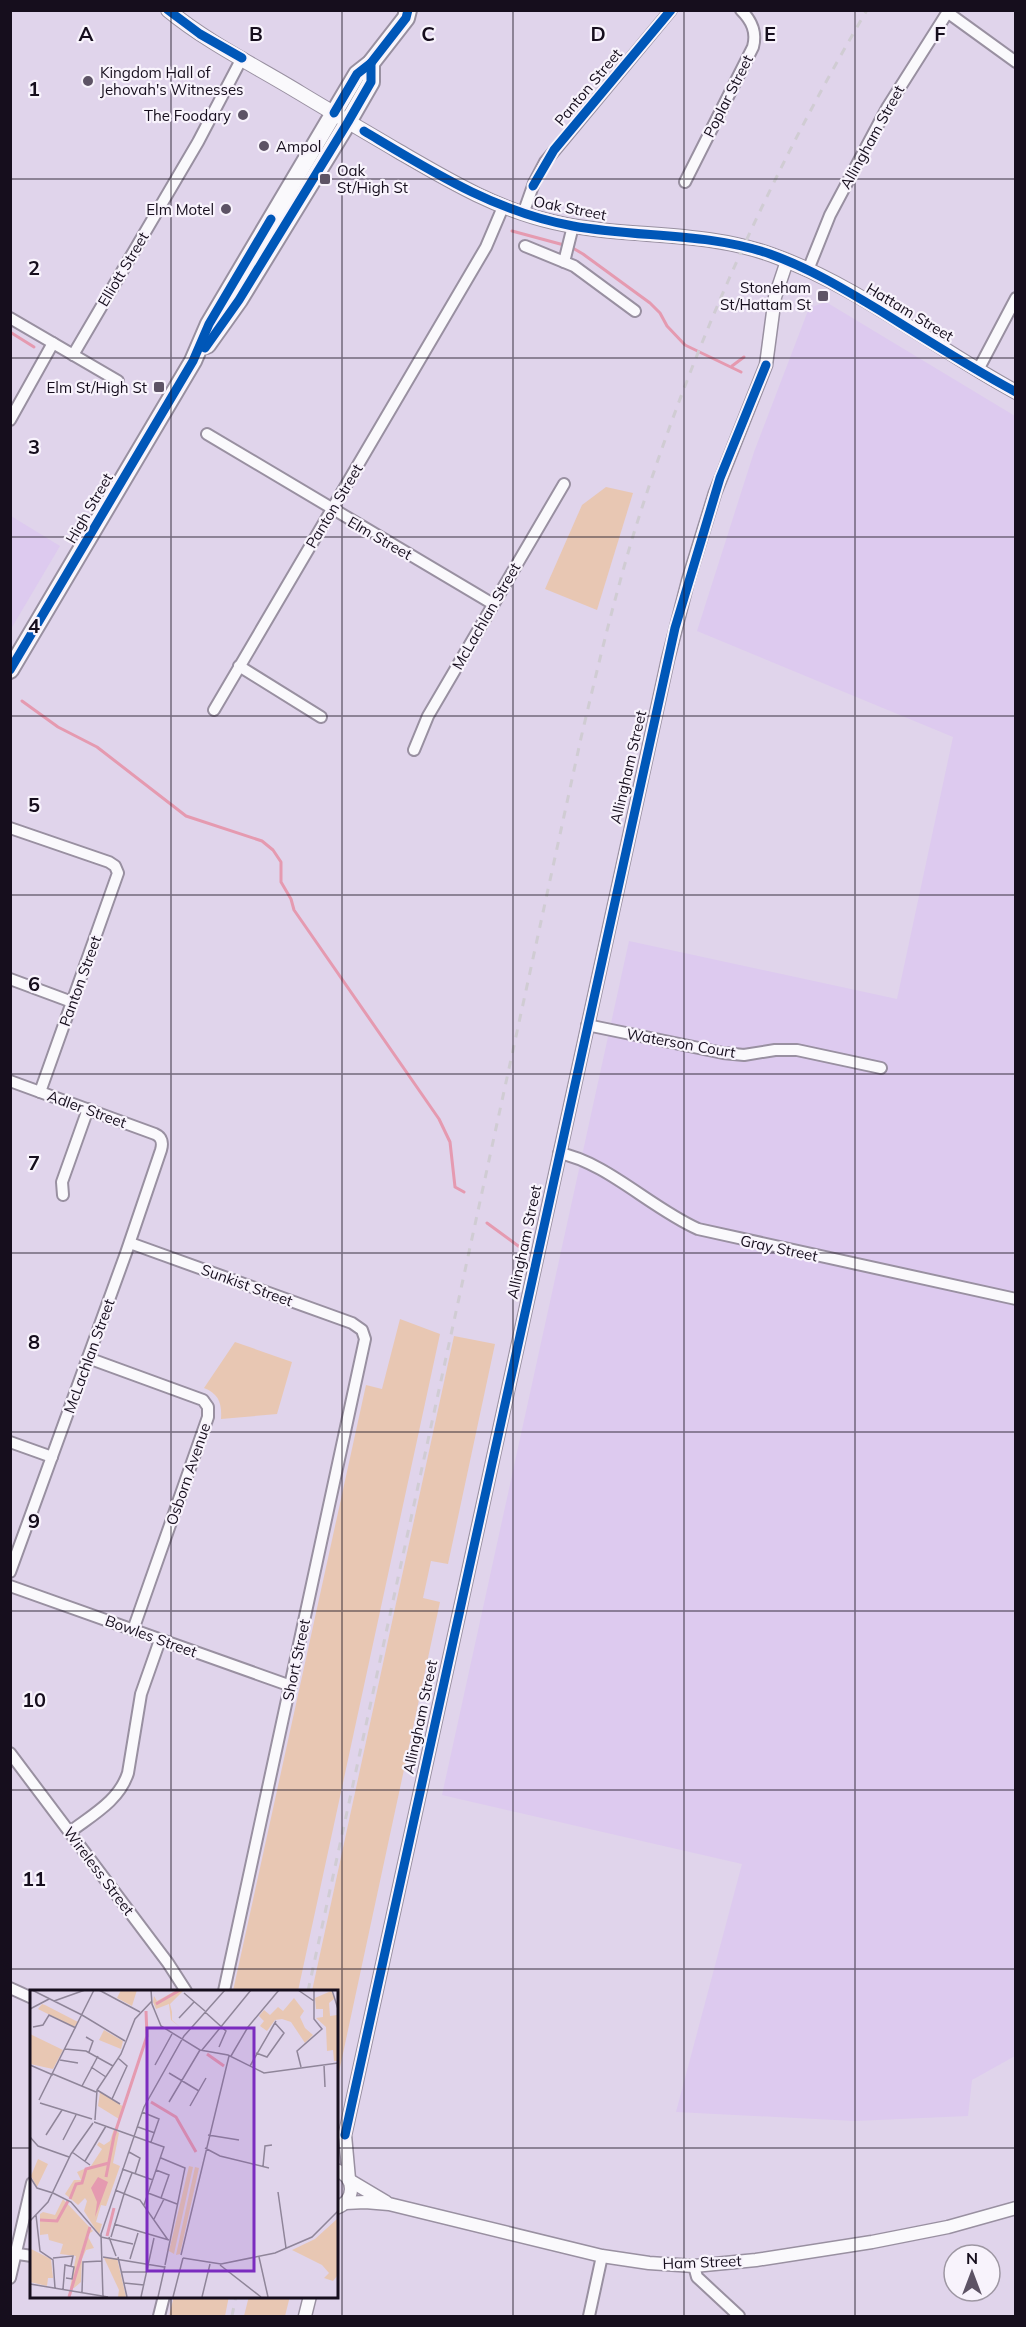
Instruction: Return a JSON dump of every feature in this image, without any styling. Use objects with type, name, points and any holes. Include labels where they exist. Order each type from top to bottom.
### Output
[{"type":"highway","name":"High Street","points":[[10,670],[193,361],[217,333],[239,300],[341,117],[371,82],[371,63],[407,14],[422,10]]},
{"type":"main road","name":"Oak Street","points":[[168,10],[201,34],[448,181],[503,207],[573,226],[716,240],[743,246],[787,261]]},
{"type":"main road","name":"Hattam Street","points":[[787,261],[836,285],[1016,392]]},
{"type":"street","name":"Panton Street","points":[[523,214],[531,189],[545,162],[671,10]]},
{"type":"street","name":"Poplar Street","points":[[685,182],[755,42],[754,27],[741,10]]},
{"type":"street","points":[[948,11],[1016,62]]},
{"type":"street","name":"Allingham Street","points":[[808,270],[830,215],[887,108],[948,11]]},
{"type":"street","name":"Elliott Street","points":[[73,355],[198,142],[242,58]]},
{"type":"street","name":"Panton Street","points":[[214,710],[486,247],[503,207]]},
{"type":"street","name":"Oak Street","points":[[564,262],[573,226]]},
{"type":"street","points":[[525,246],[564,262],[604,286],[635,310]]},
{"type":"street","name":"Allingham Street","points":[[338,2147],[345,2135],[587,1025],[681,606],[720,477],[766,365],[775,297],[787,261]]},
{"type":"street","points":[[978,370],[1016,297]]},
{"type":"street","points":[[10,318],[118,381]]},
{"type":"street","points":[[10,420],[53,343]]},
{"type":"street","name":"Elm Street","points":[[207,434],[493,604]]},
{"type":"street","name":"McLachlan Street","points":[[414,750],[428,716],[564,484]]},
{"type":"street","points":[[239,666],[321,717]]},
{"type":"street","name":"Panton Street","points":[[10,828],[104,860],[117,870],[117,880],[40,1092]]},
{"type":"street","points":[[10,979],[72,1002]]},
{"type":"street","name":"Waterson Court","points":[[587,1025],[723,1053],[744,1054],[797,1050],[881,1068]]},
{"type":"street","name":"Adler Street","points":[[10,1081],[155,1134],[162,1139]]},
{"type":"street","points":[[63,1195],[62,1182],[88,1109]]},
{"type":"street","name":"McLachlan Street","points":[[10,1572],[130,1243],[161,1150],[162,1139]]},
{"type":"street","name":"Gray Street","points":[[559,1153],[592,1164],[665,1213],[698,1229],[1016,1299]]},
{"type":"street","name":"Sunkist Street","points":[[130,1243],[346,1320],[362,1330]]},
{"type":"street","name":"Short Street","points":[[224,1990],[365,1344],[362,1330]]},
{"type":"street","name":"Osborn Avenue","points":[[88,1358],[203,1400],[209,1411],[133,1630]]},
{"type":"street","points":[[10,1442],[52,1457]]},
{"type":"street","name":"Bowles Street","points":[[10,1586],[291,1686]]},
{"type":"street","points":[[70,1832],[113,1799],[123,1785],[128,1773],[141,1694],[160,1640]]},
{"type":"street","name":"Wireless Street","points":[[10,1753],[168,1963],[185,1990]]},
{"type":"street","points":[[10,1988],[30,1997]]},
{"type":"street","name":"Allingham Street","points":[[340,2208],[351,2192],[345,2135]]},
{"type":"street","name":"Ham Street","points":[[338,2171],[389,2204]]},
{"type":"street","points":[[10,2278],[13,2253],[30,2190]]},
{"type":"street","name":"Ham Street","points":[[340,2208],[365,2202],[389,2204],[602,2256],[649,2263],[694,2265],[756,2260],[872,2242],[936,2230],[1016,2208]]},
{"type":"street","points":[[13,2253],[30,2256]]},
{"type":"street","points":[[589,2316],[602,2256]]},
{"type":"street","points":[[694,2265],[698,2277],[739,2316]]},
{"type":"street","points":[[159,2316],[164,2297]]},
{"type":"street","points":[[305,2316],[310,2297]]},
{"type":"shaded area","points":[[826,302],[1015,416],[1015,2056],[972,2080],[968,2116],[855,2121],[676,2112],[742,1864],[442,1795],[629,941],[897,999],[953,737],[697,631],[754,452],[809,308]]},
{"type":"shaded area","points":[[606,487],[633,493],[597,610],[545,589],[582,505]]},
{"type":"shaded area","points":[[11,516],[60,546],[11,629]]},
{"type":"shaded area","points":[[400,1319],[440,1334],[298,1990],[233,1990],[366,1385],[382,1389]]},
{"type":"shaded area","points":[[454,1336],[495,1344],[448,1564],[431,1561],[423,1598],[440,1602],[338,2077],[338,1990],[312,1990]]},
{"type":"shaded area","points":[[235,1342],[292,1362],[277,1414],[221,1419],[219,1400],[204,1388]]},
{"type":"shaded area","points":[[174,2297],[229,2297],[225,2316],[169,2316]]},
{"type":"shaded area","points":[[249,2297],[290,2297],[285,2316],[244,2316]]},
{"type":"waterway","points":[[512,231],[564,245]]},
{"type":"waterway","points":[[571,247],[650,303],[685,345],[741,372]]},
{"type":"waterway","points":[[10,332],[34,347]]},
{"type":"waterway","points":[[732,366],[744,357]]},
{"type":"waterway","points":[[22,701],[58,727],[97,747],[186,816],[262,841],[273,850],[281,862],[281,882],[291,899],[294,910],[439,1119],[450,1142],[455,1187],[464,1192]]},
{"type":"waterway","points":[[487,1223],[525,1251]]},
{"type":"railway","points":[[308,1990],[581,738],[633,536],[680,400],[735,266],[797,136],[867,10]]},
{"type":"railway","points":[[232,2316],[236,2297]]},
{"type":"cycle path","points":[[168,10],[200,34],[242,58]]},
{"type":"cycle path","points":[[334,113],[357,74],[371,63],[406,18],[408,10]]},
{"type":"cycle path","points":[[533,186],[554,150],[671,10]]},
{"type":"cycle path","points":[[205,348],[239,300],[348,122],[371,82],[371,63]]},
{"type":"cycle path","points":[[364,131],[464,188],[544,220],[598,230],[722,242],[770,254],[812,272],[839,287],[1016,392]]},
{"type":"cycle path","points":[[10,670],[193,361],[209,324],[271,219]]},
{"type":"cycle path","points":[[345,2135],[675,628],[720,478],[766,365]]},
{"type":"place","name":"Kingdom Hall of Jehovah's Witnesses","points":[[88,81]]},
{"type":"place","name":"The Foodary","points":[[243,115]]},
{"type":"place","name":"Ampol","points":[[264,146]]},
{"type":"place","name":"Oak St/High St","points":[[325,179]]},
{"type":"place","name":"Elm Motel","points":[[226,209]]},
{"type":"place","name":"Stoneham St/Hattam St","points":[[823,296]]},
{"type":"place","name":"Elm St/High St","points":[[159,387]]}]
